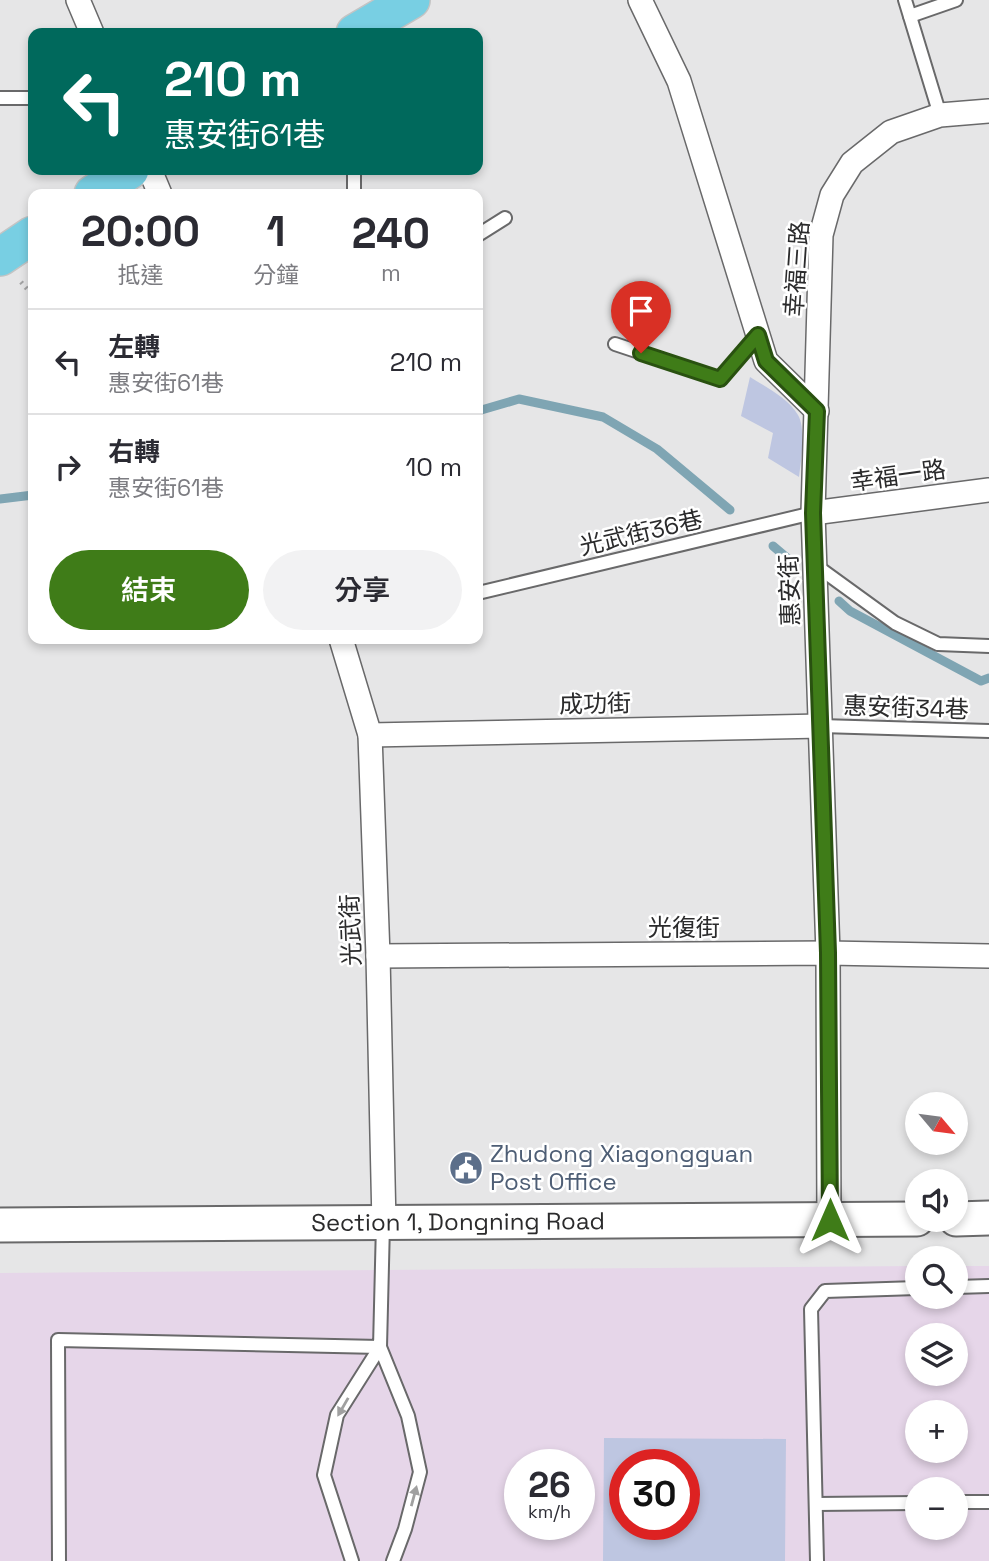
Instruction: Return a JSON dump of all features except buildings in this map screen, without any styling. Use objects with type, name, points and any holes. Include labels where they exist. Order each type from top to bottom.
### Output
[{"type":"main road","points":[[363,28],[411,0]]},
{"type":"main road","points":[[101,189],[122,175]]},
{"type":"main road","points":[[0,257],[28,238]]},
{"type":"main road","points":[[968,1219],[989,1218]]},
{"type":"main road","name":"Section 1, Dongning Road","points":[[0,1225],[905,1219]]},
{"type":"street","points":[[78,0],[90,28]]},
{"type":"street","points":[[640,0],[679,81],[766,361],[817,411]]},
{"type":"street","name":"幸福三路","points":[[817,411],[821,235],[832,195],[852,163],[891,132],[940,115],[989,111]]},
{"type":"street","name":"惠安街","points":[[817,411],[813,513],[828,953],[830,1220]]},
{"type":"street","name":"幸福一路","points":[[813,513],[989,490]]},
{"type":"street","name":"光武街","points":[[343,644],[370,735],[378,956],[383,1224]]},
{"type":"street","name":"成功街","points":[[370,735],[821,726]]},
{"type":"street","name":"光復街","points":[[378,956],[828,953],[989,956]]},
{"type":"lane","points":[[905,0],[940,115]]},
{"type":"lane","points":[[910,16],[956,0]]},
{"type":"lane","points":[[0,98],[28,98]]},
{"type":"lane","points":[[483,232],[505,218]]},
{"type":"lane","points":[[615,344],[720,379],[758,335]]},
{"type":"lane","name":"光武街36巷","points":[[483,592],[813,513]]},
{"type":"lane","points":[[815,565],[895,623],[939,643],[989,646]]},
{"type":"lane","name":"惠安街34巷","points":[[821,726],[989,731]]},
{"type":"lane","points":[[383,1224],[380,1347],[408,1416],[420,1472],[405,1529],[393,1561]]},
{"type":"lane","points":[[968,1287],[989,1286]]},
{"type":"lane","points":[[817,1561],[811,1309],[825,1291],[905,1288]]},
{"type":"lane","points":[[59,1561],[58,1340],[380,1347]]},
{"type":"lane","points":[[352,1561],[324,1475],[337,1415],[380,1347]]},
{"type":"lane","points":[[968,1502],[989,1502]]},
{"type":"lane","points":[[816,1504],[905,1503]]},
{"type":"shaded area","points":[[750,377],[783,398],[798,415],[802,436],[799,477],[768,458],[773,433],[741,416]]},
{"type":"shaded area","points":[[905,1266],[905,1309],[968,1309],[968,1266],[989,1266],[989,1561],[0,1561],[0,1273]]},
{"type":"shaded area","points":[[604,1438],[786,1439],[785,1561],[603,1561]]},
{"type":"waterway","points":[[483,410],[519,399],[603,417],[657,449],[730,510]]},
{"type":"waterway","points":[[0,499],[28,496]]},
{"type":"waterway","points":[[773,546],[793,563]]},
{"type":"waterway","points":[[839,601],[850,611],[981,681],[989,678]]},
{"type":"place","name":"Zhudong Xiagongguan Post Office","points":[[466,1168]]},
{"type":"route","points":[[641,353],[720,379],[758,335],[766,361],[817,411],[813,513],[828,953],[830,1220]]}]
